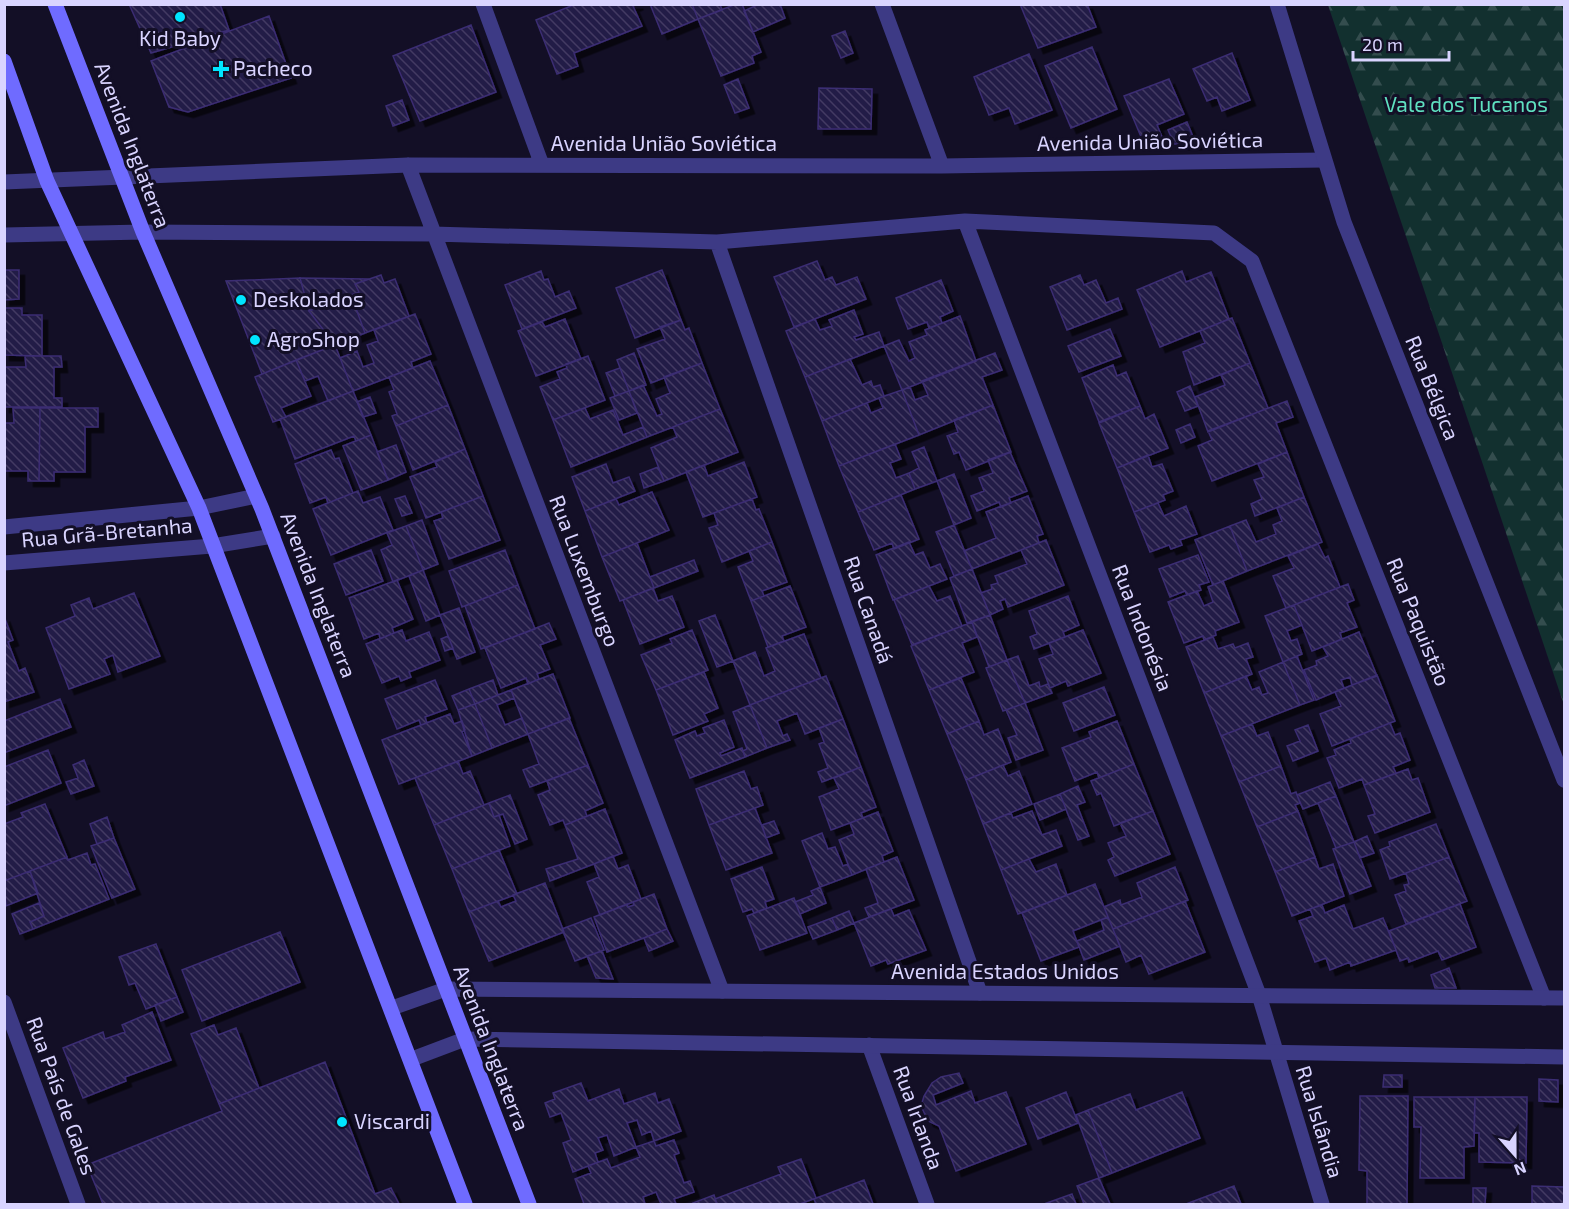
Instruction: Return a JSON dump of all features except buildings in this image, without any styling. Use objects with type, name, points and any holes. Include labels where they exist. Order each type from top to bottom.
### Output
[{"type":"main road","name":"Avenida Inglaterra","points":[[55,4],[143,232],[273,536],[529,1204]]},
{"type":"main road","points":[[4,61],[47,182],[199,508],[412,1059],[465,1204]]},
{"type":"street","points":[[483,4],[543,165]]},
{"type":"street","points":[[882,4],[942,165]]},
{"type":"street","name":"Rua Bélgica","points":[[1277,4],[1344,222],[1564,780]]},
{"type":"street","name":"Avenida União Soviética","points":[[4,182],[47,182],[408,165],[942,165],[1324,160]]},
{"type":"street","name":"Rua Luxemburgo","points":[[408,165],[722,991]]},
{"type":"street","points":[[4,235],[143,232],[433,234],[717,242],[965,221]]},
{"type":"street","name":"Rua Paquistão","points":[[965,221],[1214,233],[1252,261],[1544,998]]},
{"type":"street","name":"Rua Indonésia","points":[[965,221],[1258,995],[1276,1052]]},
{"type":"street","name":"Rua Canadá","points":[[717,242],[980,993]]},
{"type":"street","name":"Rua Grã-Bretanha","points":[[4,526],[199,508],[256,496]]},
{"type":"street","name":"Rua Grã-Bretanha","points":[[4,563],[212,546],[273,536]]},
{"type":"street","name":"Avenida Estados Unidos","points":[[392,1008],[446,989],[1564,998]]},
{"type":"street","name":"Rua País de Gales","points":[[4,1002],[78,1204]]},
{"type":"street","points":[[412,1059],[465,1039],[1564,1057]]},
{"type":"street","name":"Rua Irlanda","points":[[869,1045],[927,1204]]},
{"type":"street","name":"Rua Islândia","points":[[1276,1052],[1322,1204]]},
{"type":"green space","name":"Vale dos Tucanos","points":[[1328,5],[1564,5],[1564,705]]},
{"type":"place","name":"Kid Baby","points":[[180,17]]},
{"type":"place","name":"Pacheco","points":[[221,69]]},
{"type":"place","name":"Deskolados","points":[[241,300]]},
{"type":"place","name":"AgroShop","points":[[255,340]]},
{"type":"place","name":"Viscardi","points":[[342,1122]]}]
